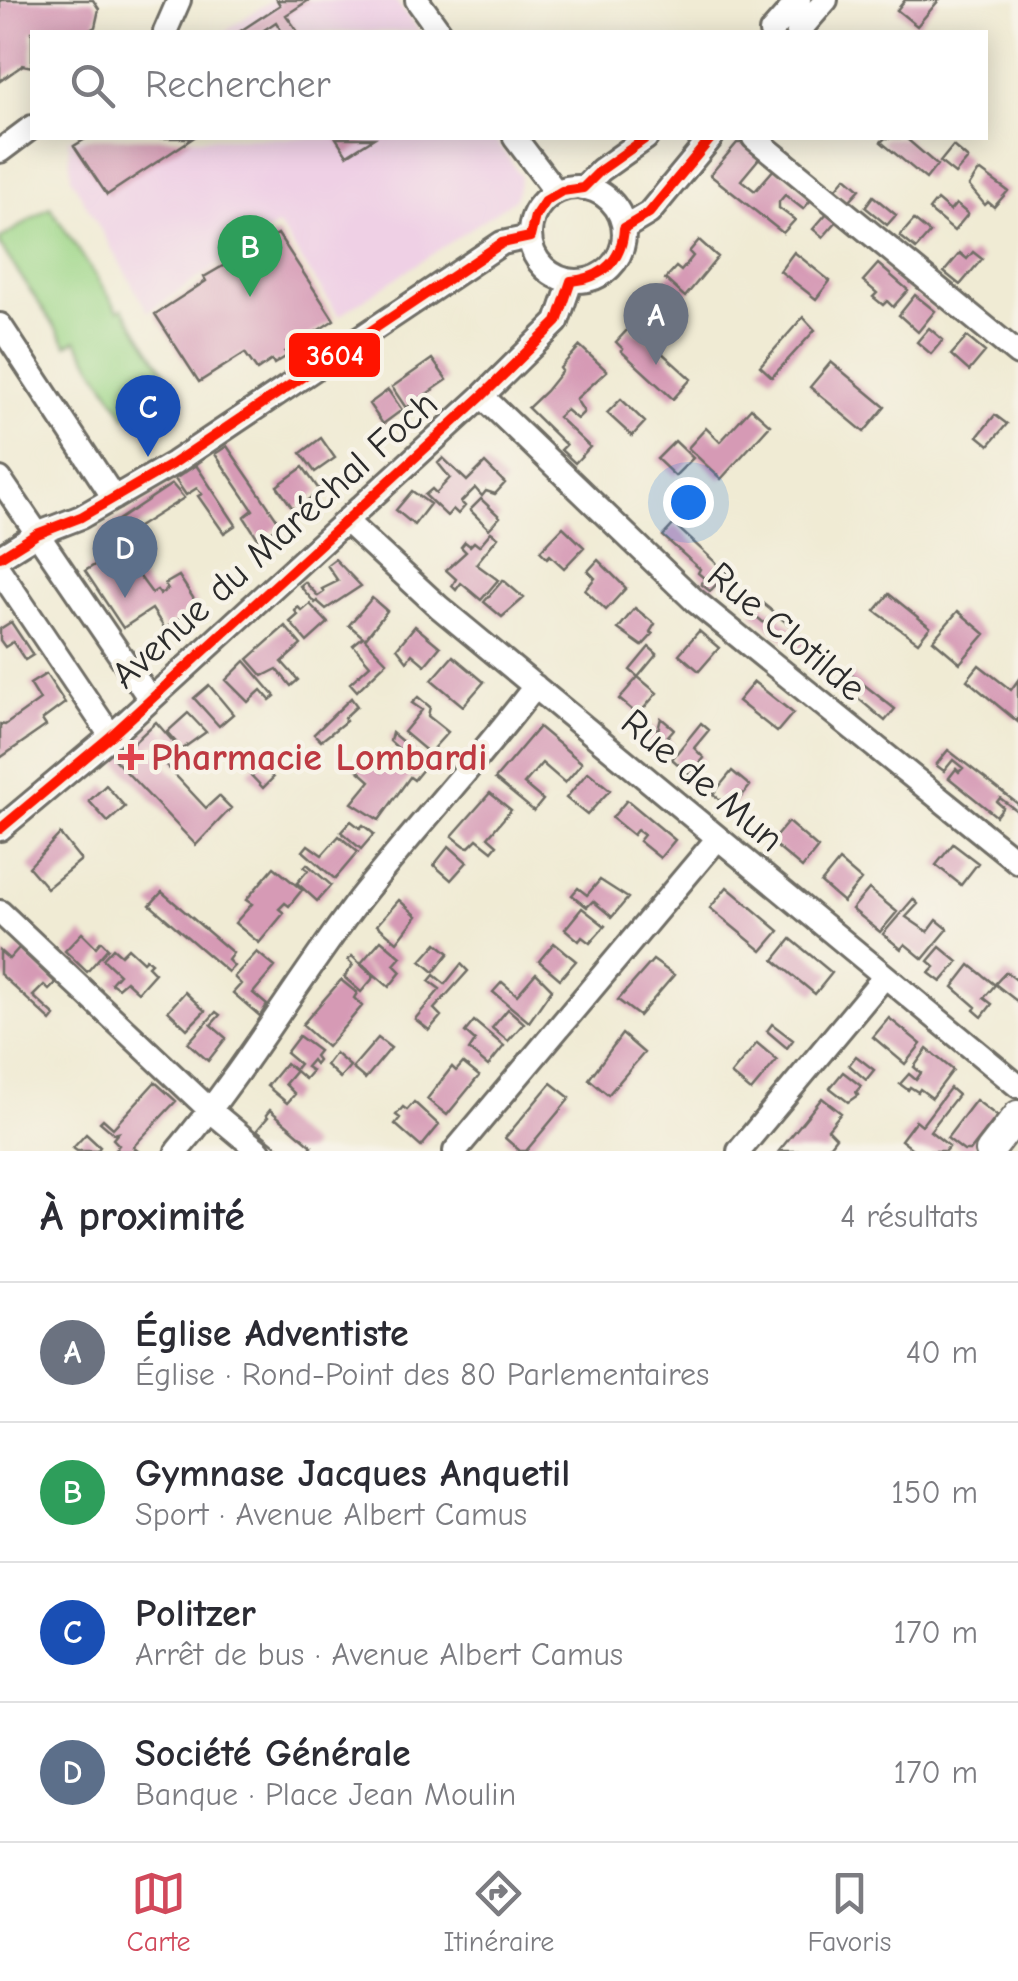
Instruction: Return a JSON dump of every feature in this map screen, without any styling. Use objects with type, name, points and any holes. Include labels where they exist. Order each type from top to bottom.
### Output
[{"type":"main road","points":[[990,1151],[1018,1116]]},
{"type":"street","points":[[166,30],[179,0]]},
{"type":"street","points":[[417,0],[439,30]]},
{"type":"street","points":[[773,30],[799,0]]},
{"type":"street","points":[[800,30],[826,0]]},
{"type":"street","points":[[0,152],[30,129]]},
{"type":"street","points":[[517,140],[556,192]]},
{"type":"street","points":[[583,188],[600,170],[643,140]]},
{"type":"street","points":[[624,228],[649,213],[710,140]]},
{"type":"street","points":[[756,140],[1018,354]]},
{"type":"street","points":[[583,188],[598,192],[620,214],[624,242],[610,268],[585,280],[571,281],[548,271],[532,250],[530,238],[536,211],[556,192],[583,188]]},
{"type":"street","points":[[0,556],[37,534],[81,517],[231,426],[502,242],[530,238]]},
{"type":"street","name":"Avenue du Maréchal Foch","points":[[0,829],[111,736],[482,396],[557,322],[571,281]]},
{"type":"street","points":[[0,325],[114,498]]},
{"type":"street","name":"Rue Clotilde","points":[[482,396],[695,601],[1018,862]]},
{"type":"street","points":[[0,479],[150,699]]},
{"type":"street","name":"Rue de Mun","points":[[346,522],[438,607],[1018,1086]]},
{"type":"street","points":[[0,571],[111,736]]},
{"type":"street","points":[[176,1151],[211,1111],[299,980],[362,897],[535,686]]},
{"type":"street","points":[[455,1151],[718,838]]},
{"type":"street","points":[[0,912],[211,1111],[259,1151]]},
{"type":"street","points":[[739,1151],[886,976]]},
{"type":"shaded area","points":[[272,0],[395,0],[418,30],[227,30]]},
{"type":"shaded area","points":[[68,140],[495,140],[521,176],[515,199],[339,316],[278,225],[148,312],[71,178]]},
{"type":"green space","points":[[50,207],[174,386],[126,417],[76,340],[67,345],[0,245],[0,239]]},
{"type":"building","points":[[0,0],[93,0],[99,9],[95,27],[30,30],[30,67],[23,65],[0,81]]},
{"type":"building","points":[[277,0],[309,0],[286,15],[297,30],[281,30],[276,22],[264,30],[242,30],[280,5]]},
{"type":"building","points":[[905,0],[939,0],[917,26],[897,10]]},
{"type":"building","points":[[84,140],[190,140],[107,195],[74,146]]},
{"type":"building","points":[[337,140],[371,140],[347,155]]},
{"type":"building","points":[[908,140],[937,165],[926,179],[881,142]]},
{"type":"building","points":[[737,143],[744,143],[761,156],[741,180],[755,191],[775,168],[812,199],[803,209],[785,195],[779,202],[779,208],[795,220],[783,233],[710,175]]},
{"type":"building","points":[[953,146],[968,159],[955,174],[940,162]]},
{"type":"building","points":[[981,171],[1008,191],[994,207],[988,202],[985,205],[969,186]]},
{"type":"building","points":[[846,177],[860,189],[849,201],[835,190]]},
{"type":"building","points":[[873,196],[896,215],[887,225],[865,207]]},
{"type":"building","points":[[937,200],[950,211],[956,204],[968,214],[954,231],[929,210]]},
{"type":"building","points":[[828,212],[838,220],[823,237],[813,229]]},
{"type":"building","points":[[914,220],[930,233],[916,249],[900,236]]},
{"type":"building","points":[[278,234],[334,320],[285,352],[287,356],[274,364],[272,360],[257,370],[245,353],[199,382],[155,314],[206,281],[204,277]]},
{"type":"building","points":[[699,240],[718,257],[685,297],[665,279],[676,267],[681,271]]},
{"type":"building","points":[[794,252],[830,281],[816,299],[780,271]]},
{"type":"building","points":[[973,252],[982,259],[960,285],[944,272],[960,253],[967,259]]},
{"type":"building","points":[[878,264],[908,290],[893,307],[873,297],[877,293],[863,281]]},
{"type":"building","points":[[915,295],[935,311],[918,332],[899,315]]},
{"type":"building","points":[[803,317],[815,330],[772,377],[760,366]]},
{"type":"building","points":[[629,328],[639,332],[691,379],[673,399],[621,351],[616,342]]},
{"type":"building","points":[[929,328],[943,340],[931,354],[917,342]]},
{"type":"building","points":[[967,337],[985,352],[969,371],[951,355]]},
{"type":"building","points":[[580,346],[607,371],[576,399],[584,412],[577,419],[566,410],[558,417],[590,447],[575,463],[561,450],[566,445],[528,408]]},
{"type":"building","points":[[432,359],[447,380],[406,408],[392,387]]},
{"type":"building","points":[[831,362],[885,407],[864,432],[810,387]]},
{"type":"building","points":[[388,390],[402,410],[383,424],[369,404]]},
{"type":"building","points":[[621,399],[645,422],[632,436],[607,413]]},
{"type":"building","points":[[751,408],[770,425],[721,479],[688,448],[706,428],[720,442]]},
{"type":"building","points":[[995,415],[1007,424],[989,445],[978,436]]},
{"type":"building","points":[[321,438],[335,458],[315,472],[301,453]]},
{"type":"building","points":[[675,441],[693,458],[675,476],[657,459]]},
{"type":"building","points":[[227,446],[281,525],[259,540],[244,517],[253,510],[215,454]]},
{"type":"building","points":[[443,458],[467,481],[485,463],[505,483],[495,494],[486,491],[482,496],[475,488],[461,502],[465,506],[458,514],[453,509],[447,516],[425,495],[432,489],[436,493],[450,478],[438,463]]},
{"type":"building","points":[[196,465],[236,525],[224,533],[198,496],[202,494],[197,488],[186,495],[175,479]]},
{"type":"building","points":[[303,467],[320,491],[294,510],[277,486]]},
{"type":"building","points":[[172,484],[184,498],[130,532],[140,547],[120,561],[129,574],[135,570],[152,593],[168,589],[165,584],[179,576],[197,604],[165,629],[152,609],[123,628],[85,571],[114,553],[100,532]]},
{"type":"building","points":[[412,491],[430,504],[414,525],[396,510]]},
{"type":"building","points":[[481,499],[500,517],[489,529],[470,510]]},
{"type":"building","points":[[674,524],[727,573],[710,591],[701,584],[705,579],[698,573],[700,569],[663,536]]},
{"type":"building","points":[[563,527],[584,547],[564,568],[540,551]]},
{"type":"building","points":[[491,532],[498,537],[476,564],[498,580],[481,600],[461,583],[456,590],[452,586],[456,579],[446,570],[466,552],[461,547],[465,542],[479,546]]},
{"type":"building","points":[[335,559],[361,586],[326,609],[300,586],[305,582],[318,596],[324,592],[322,589],[338,581],[327,565]]},
{"type":"building","points":[[598,560],[626,588],[606,610],[585,590],[595,578],[588,571]]},
{"type":"building","points":[[503,580],[524,598],[502,617],[484,602]]},
{"type":"building","points":[[889,594],[930,627],[918,642],[875,611]]},
{"type":"building","points":[[372,598],[387,611],[365,639],[387,662],[357,691],[350,683],[370,665],[353,645],[363,637],[349,625]]},
{"type":"building","points":[[761,602],[809,641],[799,652],[752,613]]},
{"type":"building","points":[[310,604],[328,623],[307,642],[290,622],[298,615],[298,607],[302,611]]},
{"type":"building","points":[[635,608],[655,624],[650,632],[653,634],[642,646],[618,629]]},
{"type":"building","points":[[958,611],[985,634],[960,663],[933,640]]},
{"type":"building","points":[[11,622],[33,655],[25,660],[13,642],[5,647],[0,640],[0,629]]},
{"type":"building","points":[[285,626],[301,645],[282,662],[298,680],[291,686],[277,669],[263,676],[248,659]]},
{"type":"building","points":[[415,626],[440,647],[425,665],[412,654],[407,661],[397,648]]},
{"type":"building","points":[[699,631],[719,648],[699,671],[679,654]]},
{"type":"building","points":[[649,647],[657,654],[638,677],[630,670]]},
{"type":"building","points":[[453,656],[484,682],[463,706],[432,680]]},
{"type":"building","points":[[245,661],[275,696],[270,700],[261,690],[248,702],[226,680]]},
{"type":"building","points":[[979,665],[1011,690],[1018,680],[1018,722],[967,680]]},
{"type":"building","points":[[848,672],[895,709],[885,721],[840,683]]},
{"type":"building","points":[[46,674],[65,703],[42,720],[46,726],[0,758],[0,724],[5,725],[40,700],[30,684]]},
{"type":"building","points":[[638,677],[657,693],[638,715],[619,699]]},
{"type":"building","points":[[754,682],[793,713],[777,732],[738,701]]},
{"type":"building","points":[[209,685],[233,714],[219,726],[194,698]]},
{"type":"building","points":[[418,697],[430,707],[428,716],[448,732],[429,753],[404,732],[422,710],[412,703]]},
{"type":"building","points":[[351,698],[357,706],[344,718],[346,721],[321,741],[314,734]]},
{"type":"building","points":[[188,713],[206,732],[182,749],[167,732]]},
{"type":"building","points":[[661,718],[674,729],[667,737],[673,743],[663,754],[642,737],[652,725],[658,730]]},
{"type":"building","points":[[156,722],[191,762],[180,768],[156,743],[150,748],[206,808],[219,796],[231,808],[196,845],[115,760]]},
{"type":"building","points":[[701,723],[709,730],[694,748],[704,758],[690,775],[672,759]]},
{"type":"building","points":[[539,727],[582,763],[565,783],[542,763],[524,784],[543,800],[534,811],[495,779]]},
{"type":"building","points":[[392,733],[428,763],[414,780],[410,777],[379,820],[352,803],[370,781],[353,766],[362,756],[382,772],[400,750],[390,741]]},
{"type":"building","points":[[948,750],[1018,804],[1018,812],[1000,798],[997,802],[1003,807],[996,816],[949,778],[956,769],[959,772],[963,768],[953,760],[944,771],[936,765]]},
{"type":"building","points":[[259,763],[273,778],[263,788],[248,772]]},
{"type":"building","points":[[732,771],[750,786],[731,809],[713,794]]},
{"type":"building","points":[[588,772],[610,790],[587,815],[566,798]]},
{"type":"building","points":[[106,785],[125,807],[108,822],[89,801]]},
{"type":"building","points":[[490,793],[511,810],[488,837],[497,845],[492,851],[477,839],[465,846],[452,836]]},
{"type":"building","points":[[627,800],[675,840],[660,858],[639,841],[644,835],[637,830],[633,835],[612,818]]},
{"type":"building","points":[[351,821],[374,834],[361,849],[341,832]]},
{"type":"building","points":[[788,822],[818,848],[802,868],[771,842]]},
{"type":"building","points":[[60,834],[81,860],[47,888],[29,867]]},
{"type":"building","points":[[339,836],[358,852],[335,879],[303,851],[308,845],[322,855]]},
{"type":"building","points":[[953,844],[978,863],[961,885],[936,865]]},
{"type":"building","points":[[449,846],[467,862],[451,880],[434,865]]},
{"type":"building","points":[[839,861],[861,880],[843,902],[821,883]]},
{"type":"building","points":[[307,864],[331,885],[317,901],[297,883],[308,870],[304,867]]},
{"type":"building","points":[[274,867],[302,890],[289,906],[285,903],[279,909],[284,913],[259,943],[235,923],[252,904],[246,900]]},
{"type":"building","points":[[600,880],[628,898],[612,917],[593,901],[587,907],[572,895],[578,888],[587,895]]},
{"type":"building","points":[[727,887],[779,931],[762,951],[710,908]]},
{"type":"building","points":[[869,889],[897,912],[880,932],[852,909]]},
{"type":"building","points":[[162,892],[233,953],[228,960],[234,966],[228,972],[150,905]]},
{"type":"building","points":[[913,899],[918,904],[906,917],[928,932],[937,920],[948,929],[923,959],[905,944],[901,949],[883,934]]},
{"type":"building","points":[[399,900],[417,916],[397,942],[377,925]]},
{"type":"building","points":[[582,908],[605,926],[590,943],[582,937],[579,941],[565,929]]},
{"type":"building","points":[[82,933],[96,947],[101,941],[108,948],[87,972],[65,951]]},
{"type":"building","points":[[791,939],[832,973],[815,994],[774,960]]},
{"type":"building","points":[[381,940],[401,957],[394,965],[401,972],[389,987],[361,963]]},
{"type":"building","points":[[437,943],[449,953],[434,972],[421,961]]},
{"type":"building","points":[[554,943],[576,961],[560,979],[539,961]]},
{"type":"building","points":[[940,947],[958,962],[941,982],[929,973],[935,967],[928,961]]},
{"type":"building","points":[[19,948],[56,983],[49,990],[44,985],[33,996],[55,1016],[51,1021],[0,974],[0,951],[9,959]]},
{"type":"building","points":[[113,948],[121,955],[128,948],[143,962],[146,959],[151,963],[148,966],[155,973],[138,992],[126,981],[118,988],[111,983],[119,974],[103,959]]},
{"type":"building","points":[[257,952],[275,967],[253,993],[267,1005],[260,1016],[233,993],[241,984],[234,977]]},
{"type":"building","points":[[352,956],[374,977],[361,992],[344,977],[353,965],[348,960]]},
{"type":"building","points":[[653,960],[674,975],[639,1016],[618,1000]]},
{"type":"building","points":[[461,964],[468,971],[434,1009],[441,1016],[429,1030],[415,1019],[440,989],[429,981],[434,975],[445,984]]},
{"type":"building","points":[[970,965],[995,985],[984,998],[992,1004],[982,1017],[953,987]]},
{"type":"building","points":[[1006,972],[1018,981],[1018,1002],[995,984]]},
{"type":"building","points":[[536,973],[552,989],[529,1022],[493,992],[502,982],[517,995]]},
{"type":"building","points":[[341,980],[357,993],[354,998],[362,1006],[327,1047],[302,1025]]},
{"type":"building","points":[[185,992],[205,1011],[187,1029],[168,1011]]},
{"type":"building","points":[[508,1009],[524,1023],[508,1041],[492,1028]]},
{"type":"building","points":[[216,1012],[220,1015],[211,1025],[226,1038],[208,1061],[188,1043]]},
{"type":"building","points":[[889,1018],[921,1044],[905,1064],[873,1037]]},
{"type":"building","points":[[474,1021],[504,1046],[488,1066],[469,1050],[475,1041],[465,1032]]},
{"type":"building","points":[[772,1024],[793,1040],[787,1048],[767,1031]]},
{"type":"building","points":[[622,1034],[644,1053],[608,1095],[589,1079]]},
{"type":"building","points":[[299,1036],[319,1051],[315,1056],[318,1060],[315,1064],[312,1060],[306,1067],[312,1071],[305,1079],[296,1071],[285,1084],[295,1094],[287,1103],[267,1086],[286,1063],[294,1070],[299,1064],[286,1053]]},
{"type":"building","points":[[378,1038],[391,1048],[365,1079],[352,1068]]},
{"type":"building","points":[[757,1043],[777,1060],[751,1091],[731,1074]]},
{"type":"building","points":[[927,1049],[953,1070],[932,1098],[920,1089],[908,1090],[900,1084],[909,1074],[916,1080],[921,1073],[914,1067]]},
{"type":"building","points":[[335,1053],[350,1066],[340,1078],[326,1065]]},
{"type":"building","points":[[856,1056],[874,1070],[866,1080],[849,1065]]},
{"type":"building","points":[[463,1063],[479,1076],[447,1115],[427,1099],[452,1067],[456,1071]]},
{"type":"building","points":[[843,1072],[861,1086],[858,1095],[848,1102],[830,1088]]},
{"type":"building","points":[[155,1082],[176,1101],[133,1147],[138,1151],[114,1151],[119,1145],[113,1139],[118,1133],[100,1122],[103,1119],[113,1128]]},
{"type":"building","points":[[551,1083],[570,1098],[526,1151],[520,1151],[505,1138]]},
{"type":"building","points":[[950,1088],[958,1095],[930,1131],[949,1146],[945,1151],[915,1151],[901,1140],[916,1120],[922,1125]]},
{"type":"building","points":[[822,1098],[841,1113],[828,1129],[836,1137],[829,1151],[779,1151]]},
{"type":"building","points":[[976,1100],[997,1116],[970,1151],[964,1151],[947,1138]]},
{"type":"building","points":[[414,1102],[439,1125],[421,1147],[395,1124],[400,1118],[396,1115]]},
{"type":"building","points":[[270,1110],[312,1146],[308,1151],[282,1151],[257,1130]]},
{"type":"building","points":[[86,1134],[100,1147],[97,1151],[73,1148]]},
{"type":"transit line","name":"3604","points":[[0,557],[37,534],[81,517],[174,463],[502,243],[530,237],[535,216],[545,201],[562,191],[583,188],[643,140]]},
{"type":"transit line","name":"3604","points":[[0,829],[111,736],[482,396],[557,322],[571,281],[593,276],[609,266],[619,250],[624,228],[649,213],[709,140]]},
{"type":"place","name":"Gymnase Jacques Anquetil","points":[[250,297]]},
{"type":"place","name":"Église Adventiste","points":[[656,365]]},
{"type":"place","name":"Politzer","points":[[148,457]]},
{"type":"place","name":"Société Générale","points":[[125,598]]},
{"type":"place","name":"Pharmacie Lombardi","points":[[131,757]]}]
